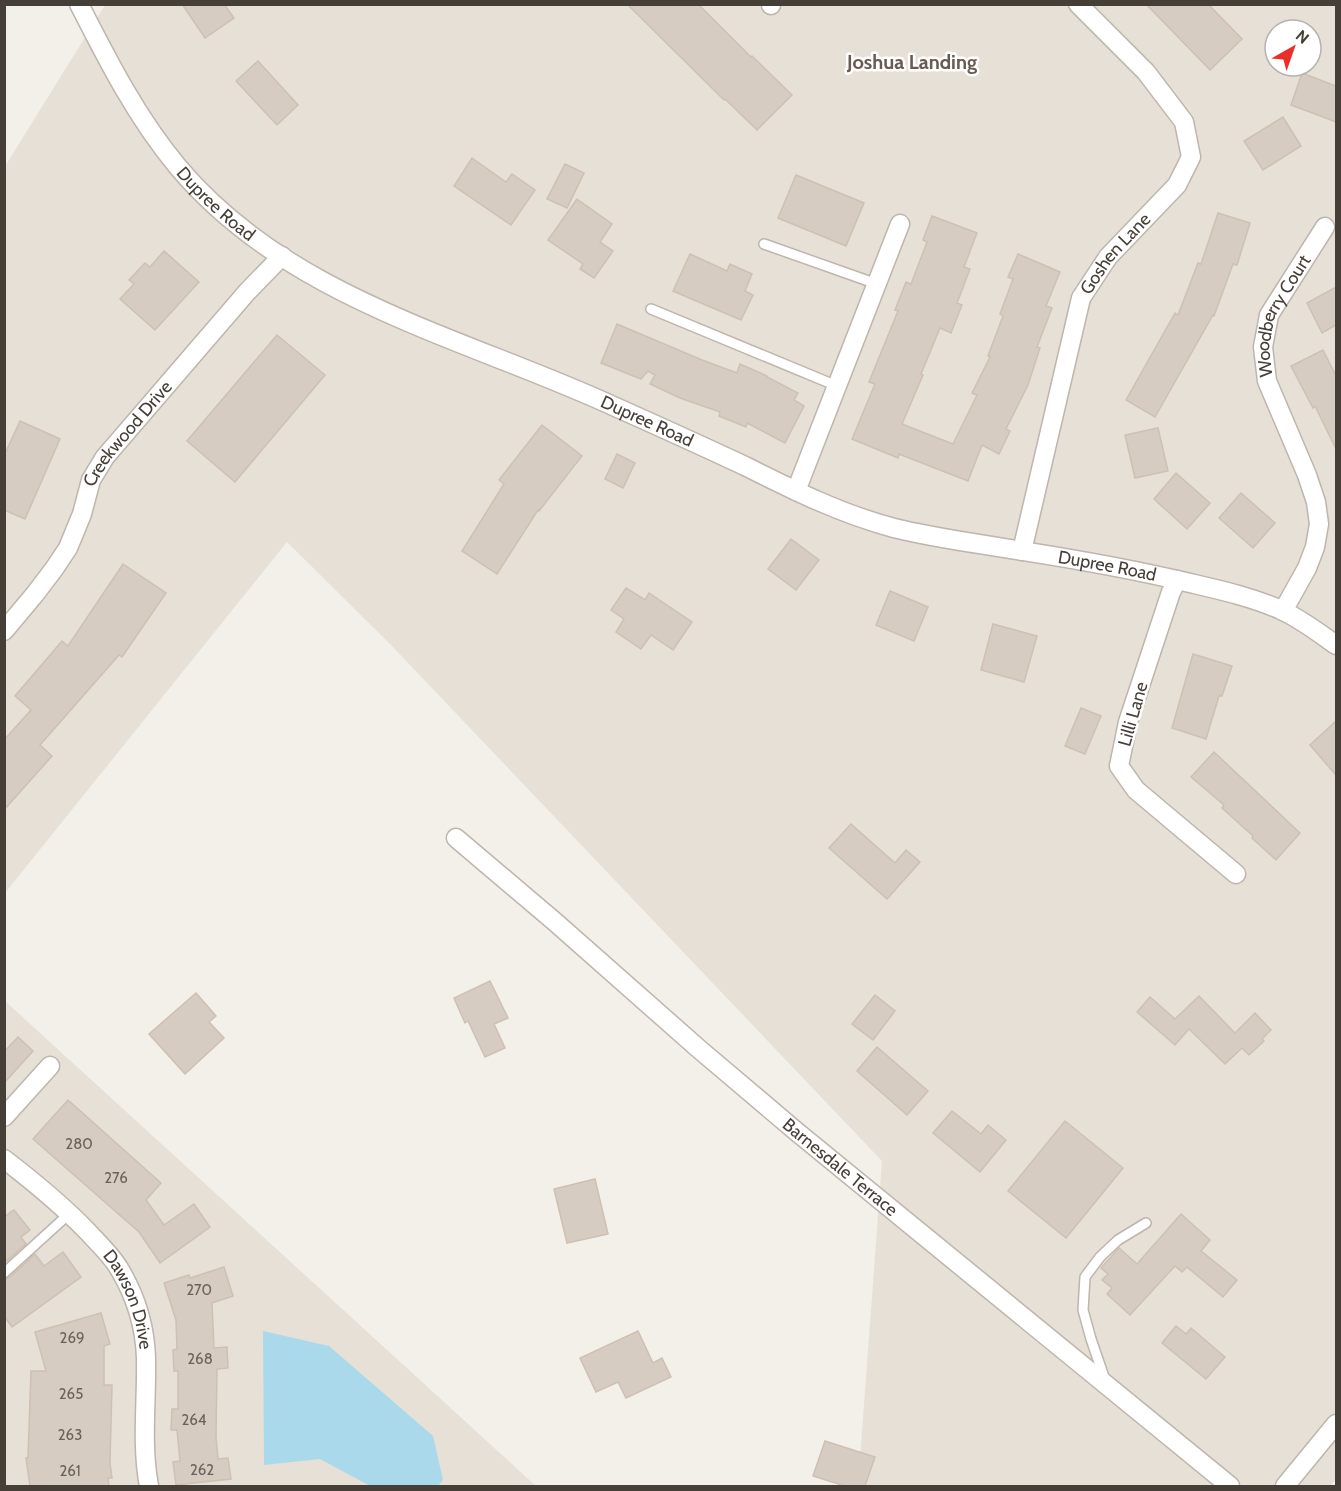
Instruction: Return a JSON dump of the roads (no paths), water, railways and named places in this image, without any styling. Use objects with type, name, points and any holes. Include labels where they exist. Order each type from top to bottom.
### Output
[{"type":"street","name":"Goshen Lane","points":[[1022,551],[1081,298],[1108,257],[1177,184],[1191,158],[1184,122],[1146,72],[1078,4]]},
{"type":"street","name":"Dupree Road","points":[[82,10],[128,96],[151,133],[180,169],[214,205],[243,231],[282,256],[325,282],[380,310],[592,396],[853,516],[937,537],[1177,579],[1250,598],[1283,611],[1336,645]]},
{"type":"street","points":[[796,491],[900,224]]},
{"type":"street","name":"Woodberry Court","points":[[1283,611],[1307,568],[1315,547],[1319,524],[1316,502],[1307,475],[1267,381],[1263,347],[1269,315],[1325,227]]},
{"type":"street","name":"Creekwood Drive","points":[[4,631],[35,594],[68,548],[82,514],[91,480],[105,457],[247,292],[282,256]]},
{"type":"street","name":"Lilli Lane","points":[[1177,579],[1128,722],[1119,766],[1136,790],[1236,874]]},
{"type":"street","name":"Barnesdale Terrace","points":[[456,838],[797,1132],[1230,1486]]},
{"type":"street","points":[[4,1117],[50,1066]]},
{"type":"street","name":"Dawson Drive","points":[[4,1159],[70,1213],[106,1250],[120,1269],[138,1311],[144,1333],[146,1357],[145,1462],[149,1486]]},
{"type":"street","points":[[1285,1486],[1336,1424]]},
{"type":"lane","points":[[764,244],[877,284]]},
{"type":"lane","points":[[651,309],[837,386]]},
{"type":"lane","points":[[4,1273],[70,1213]]},
{"type":"lane","points":[[1108,1386],[1083,1310],[1085,1276],[1118,1239],[1146,1223]]},
{"type":"water","points":[[263,1331],[329,1346],[433,1436],[443,1480],[438,1486],[370,1486],[320,1459],[264,1465]]},
{"type":"district","name":"Joshua Landing","points":[[912,62]]}]
